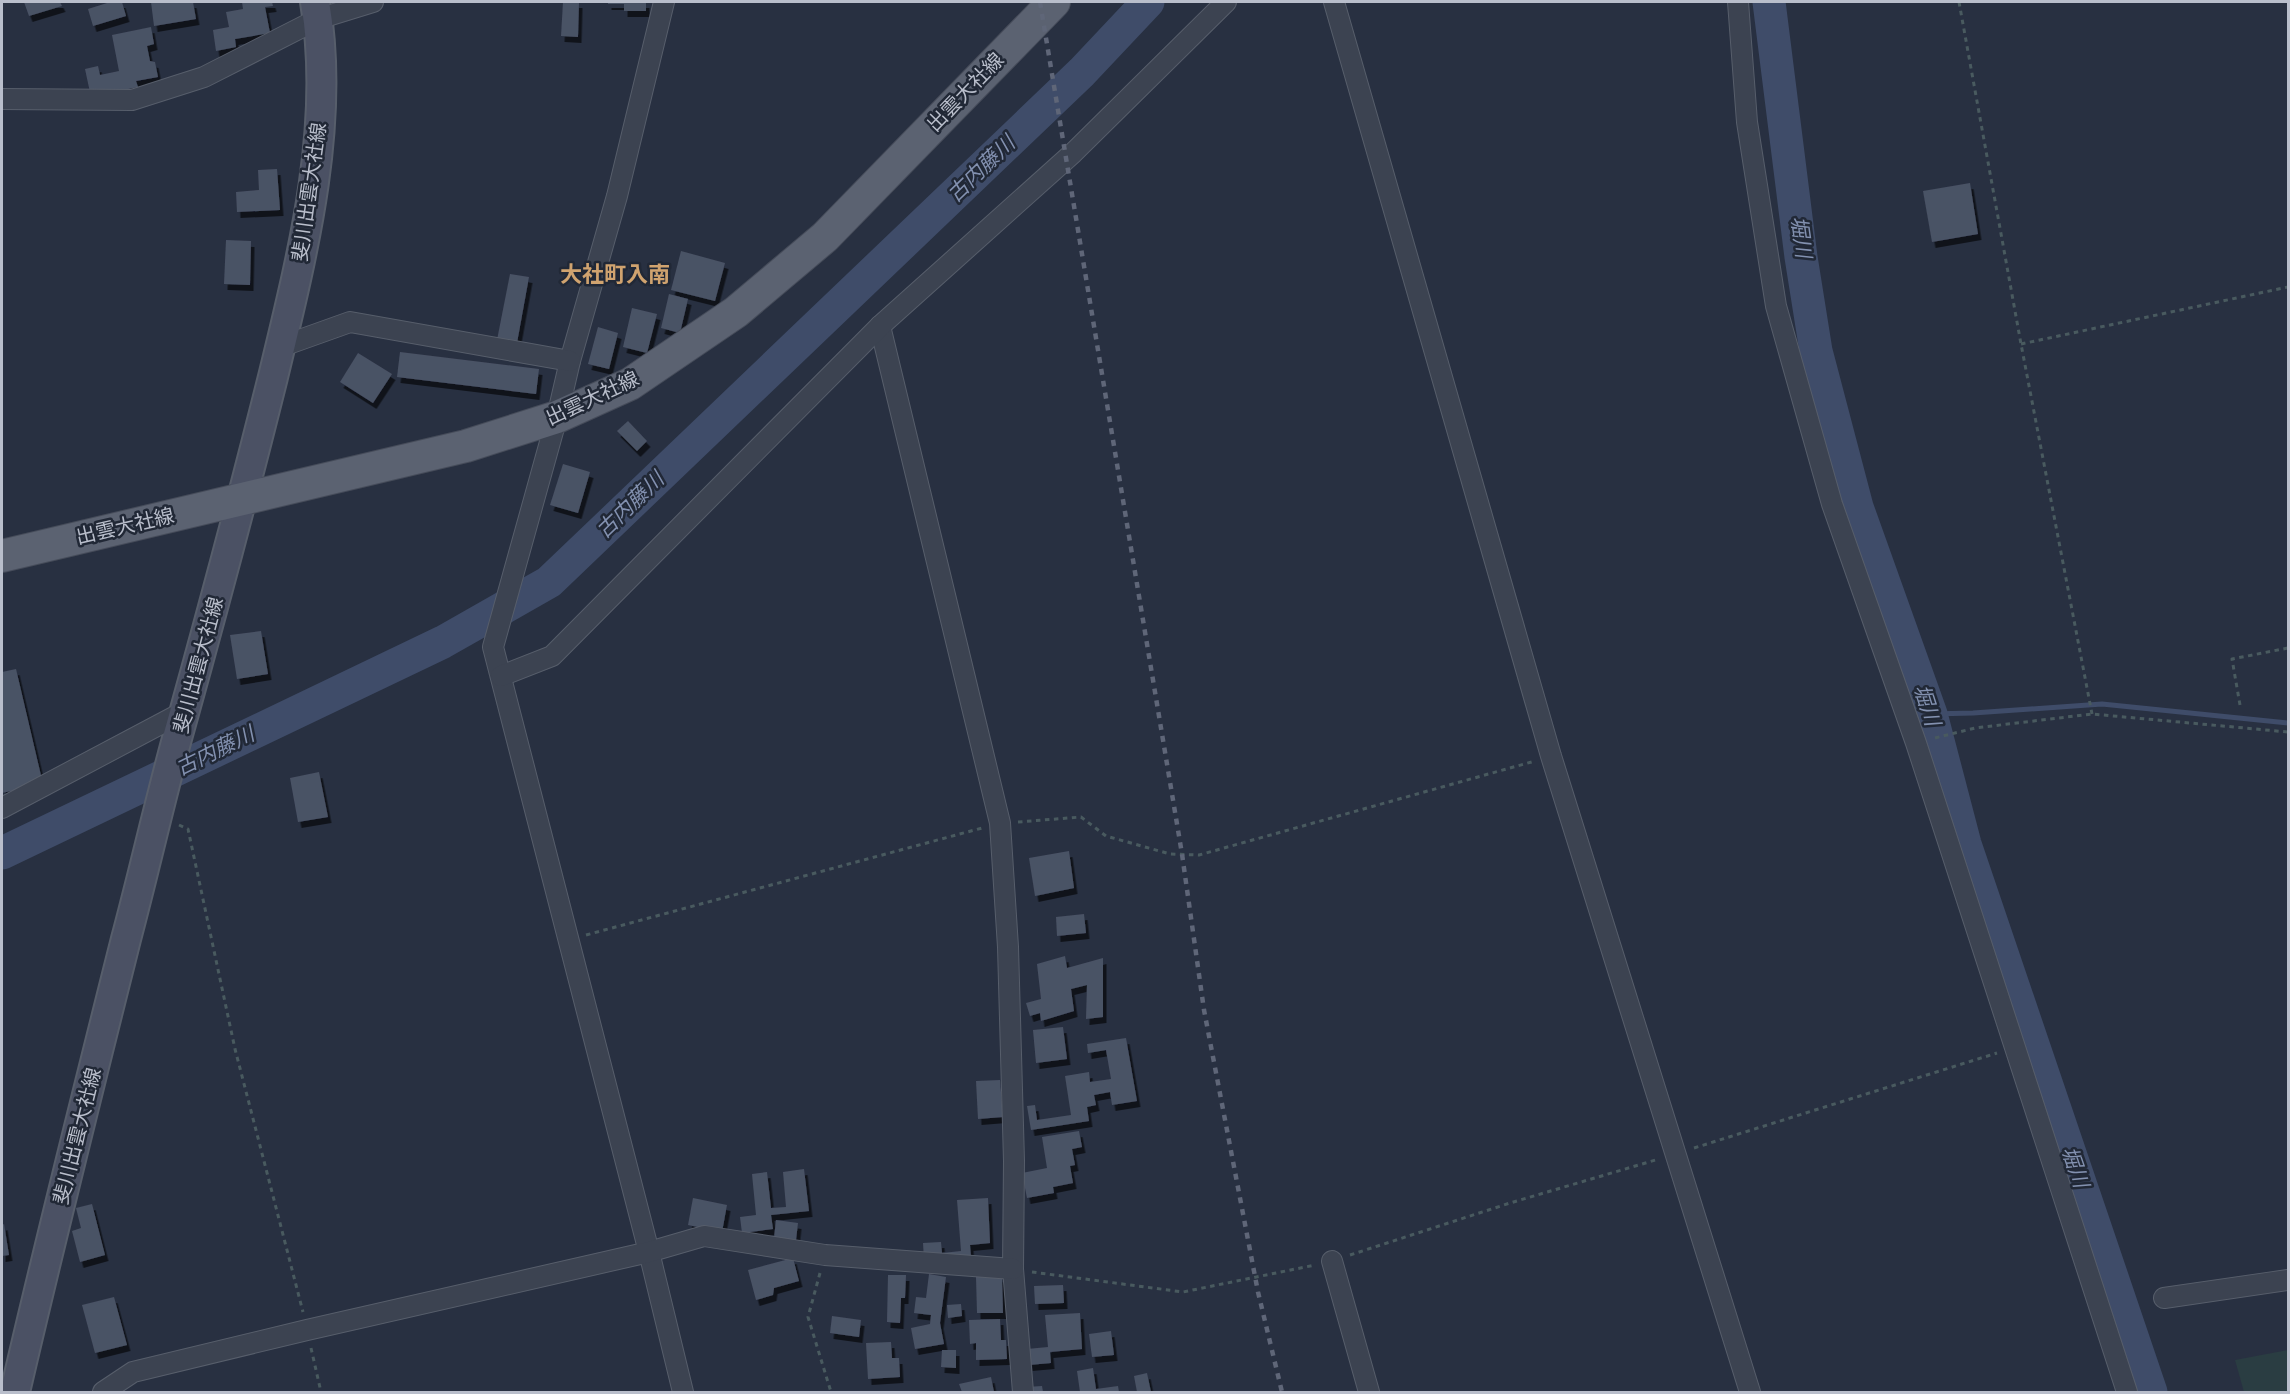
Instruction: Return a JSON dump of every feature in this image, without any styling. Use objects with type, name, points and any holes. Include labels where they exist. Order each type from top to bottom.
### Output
[{"type":"main road","name":"出雲大社線","points":[[2,556],[466,446],[557,417],[630,384],[736,312],[825,237],[1054,2]]},
{"type":"main road","name":"斐川出雲大社線","points":[[15,1392],[58,1211],[183,717],[243,498],[301,262],[313,193],[321,98],[317,10]]},
{"type":"street","points":[[2,99],[132,100],[204,77],[317,10],[373,2]]},
{"type":"street","points":[[664,2],[617,196],[570,361],[515,573],[493,646],[683,1392]]},
{"type":"street","points":[[501,676],[552,656],[880,326],[1073,153],[1227,2]]},
{"type":"street","points":[[1334,2],[1551,756],[1750,1392]]},
{"type":"street","points":[[1738,2],[1747,122],[1776,306],[1832,504],[1919,742],[2127,1392]]},
{"type":"street","points":[[280,347],[350,322],[570,361]]},
{"type":"street","points":[[880,326],[1000,823],[1008,947],[1014,1161],[1013,1269],[1023,1392]]},
{"type":"street","points":[[2,808],[183,717]]},
{"type":"street","points":[[103,1392],[133,1372],[649,1252],[704,1236],[825,1255],[1013,1269]]},
{"type":"street","points":[[1332,1261],[1368,1392]]},
{"type":"street","points":[[2164,1298],[2289,1280]]},
{"type":"path","points":[[1959,2],[2021,344],[2092,714]]},
{"type":"path","points":[[2021,344],[2289,287]]},
{"type":"path","points":[[2240,705],[2232,659],[2289,648]]},
{"type":"path","points":[[1919,742],[1975,728],[2092,714],[2289,732]]},
{"type":"path","points":[[569,940],[1000,823],[1082,817],[1106,836],[1170,854],[1199,855],[1551,756]]},
{"type":"path","points":[[160,809],[188,829],[235,1048],[321,1392]]},
{"type":"path","points":[[1013,1269],[1183,1292],[1332,1261],[1510,1203],[1677,1154],[2016,1047]]},
{"type":"path","points":[[825,1255],[808,1317],[831,1392]]},
{"type":"green space","points":[[2288,1350],[2288,1392],[2244,1392],[2235,1360]]},
{"type":"building","points":[[24,2],[60,2],[62,6],[29,16]]},
{"type":"building","points":[[107,2],[122,2],[126,16],[93,26],[88,9]]},
{"type":"building","points":[[151,2],[193,2],[196,19],[154,26]]},
{"type":"building","points":[[242,2],[272,2],[273,6],[265,7],[270,33],[235,39],[236,47],[216,51],[213,30],[229,27],[226,12],[243,9]]},
{"type":"building","points":[[563,2],[579,2],[578,37],[561,36]]},
{"type":"building","points":[[608,2],[646,2],[646,11],[624,11],[624,4],[608,4]]},
{"type":"building","points":[[151,27],[154,44],[147,46],[150,61],[155,62],[158,77],[136,81],[138,87],[91,97],[85,69],[98,66],[100,75],[119,71],[112,35]]},
{"type":"building","points":[[277,169],[280,210],[237,212],[236,192],[259,190],[258,170]]},
{"type":"building","points":[[1970,183],[1978,234],[1932,242],[1923,191]]},
{"type":"building","points":[[226,240],[251,241],[250,285],[224,284]]},
{"type":"building","points":[[681,251],[725,263],[715,301],[671,290]]},
{"type":"building","points":[[510,274],[529,277],[517,343],[497,340]]},
{"type":"building","points":[[669,294],[688,299],[680,333],[661,328]]},
{"type":"building","points":[[632,308],[657,314],[647,353],[623,347]]},
{"type":"building","points":[[598,327],[618,333],[609,369],[588,364]]},
{"type":"building","points":[[400,352],[539,369],[536,394],[397,377]]},
{"type":"building","points":[[358,353],[392,374],[373,403],[340,382]]},
{"type":"building","points":[[628,421],[647,441],[637,451],[617,431]]},
{"type":"building","points":[[563,464],[590,472],[578,513],[550,505]]},
{"type":"building","points":[[261,631],[268,674],[237,679],[230,635]]},
{"type":"building","points":[[16,669],[43,784],[2,793],[2,672]]},
{"type":"building","points":[[319,772],[328,817],[298,822],[290,778]]},
{"type":"building","points":[[1069,851],[1074,888],[1035,896],[1029,858]]},
{"type":"building","points":[[1084,914],[1086,933],[1057,936],[1056,917]]},
{"type":"building","points":[[1065,956],[1067,968],[1103,958],[1103,1017],[1086,1019],[1087,985],[1071,989],[1074,1011],[1041,1021],[1040,1013],[1030,1016],[1026,1003],[1041,999],[1037,964]]},
{"type":"building","points":[[1063,1027],[1067,1059],[1036,1063],[1033,1030]]},
{"type":"building","points":[[1126,1038],[1137,1101],[1112,1105],[1110,1092],[1094,1095],[1096,1105],[1087,1107],[1089,1121],[1031,1130],[1027,1106],[1035,1105],[1037,1120],[1071,1115],[1065,1076],[1089,1072],[1090,1082],[1111,1079],[1106,1050],[1088,1053],[1087,1044]]},
{"type":"building","points":[[1000,1080],[1003,1117],[978,1119],[976,1081]]},
{"type":"building","points":[[1079,1131],[1082,1147],[1072,1149],[1075,1165],[1070,1166],[1073,1183],[1053,1187],[1054,1193],[1027,1198],[1022,1173],[1047,1168],[1042,1137]]},
{"type":"building","points":[[804,1169],[809,1211],[771,1215],[773,1229],[742,1233],[740,1217],[756,1215],[752,1174],[767,1172],[771,1208],[786,1207],[783,1172]]},
{"type":"building","points":[[693,1198],[727,1205],[722,1232],[688,1225]]},
{"type":"building","points":[[988,1198],[990,1243],[970,1245],[971,1257],[924,1260],[923,1243],[941,1242],[942,1253],[961,1251],[957,1200]]},
{"type":"building","points":[[92,1204],[105,1255],[80,1262],[72,1231],[81,1228],[76,1208]]},
{"type":"building","points":[[776,1220],[798,1223],[796,1240],[774,1238]]},
{"type":"building","points":[[4,1224],[9,1255],[2,1256],[2,1225]]},
{"type":"building","points":[[793,1258],[799,1281],[774,1288],[773,1295],[756,1300],[748,1270]]},
{"type":"building","points":[[929,1274],[946,1277],[940,1323],[944,1344],[915,1349],[911,1328],[930,1324],[931,1315],[914,1313],[916,1297],[926,1298]]},
{"type":"building","points":[[888,1275],[906,1275],[905,1298],[901,1298],[900,1323],[887,1322]]},
{"type":"building","points":[[1002,1276],[1003,1313],[977,1313],[976,1277]]},
{"type":"building","points":[[1063,1285],[1064,1303],[1035,1304],[1034,1286]]},
{"type":"building","points":[[114,1297],[127,1345],[95,1353],[82,1305]]},
{"type":"building","points":[[961,1304],[962,1316],[948,1318],[947,1305]]},
{"type":"building","points":[[1080,1313],[1082,1349],[1050,1352],[1051,1363],[1029,1365],[1027,1349],[1048,1347],[1045,1315]]},
{"type":"building","points":[[832,1316],[861,1320],[859,1337],[830,1333]]},
{"type":"building","points":[[1000,1319],[1001,1340],[1006,1340],[1007,1359],[976,1360],[976,1343],[970,1344],[969,1320]]},
{"type":"building","points":[[1111,1331],[1114,1355],[1092,1357],[1089,1334]]},
{"type":"building","points":[[891,1342],[892,1358],[899,1358],[900,1377],[868,1379],[866,1343]]},
{"type":"building","points":[[942,1350],[956,1350],[956,1368],[941,1367]]},
{"type":"building","points":[[1093,1368],[1096,1389],[1118,1386],[1119,1392],[1080,1392],[1077,1371]]},
{"type":"building","points":[[1147,1373],[1151,1392],[1137,1392],[1134,1376]]},
{"type":"building","points":[[991,1377],[994,1392],[962,1392],[959,1384]]},
{"type":"building","points":[[1042,1386],[1043,1392],[1027,1392],[1027,1387]]},
{"type":"waterway","name":"古内藤川","points":[[2,853],[443,642],[549,582],[1082,72],[1148,2]]},
{"type":"waterway","name":"堀川","points":[[1769,2],[1801,257],[1816,351],[1857,507],[1931,714],[1965,844],[2151,1392]]},
{"type":"waterway","points":[[1931,714],[2102,704],[2288,723]]},
{"type":"railway","points":[[1040,2],[1182,854],[1204,1010],[1258,1292],[1282,1392]]},
{"type":"district","name":"大社町入南","points":[[615,274]]}]
